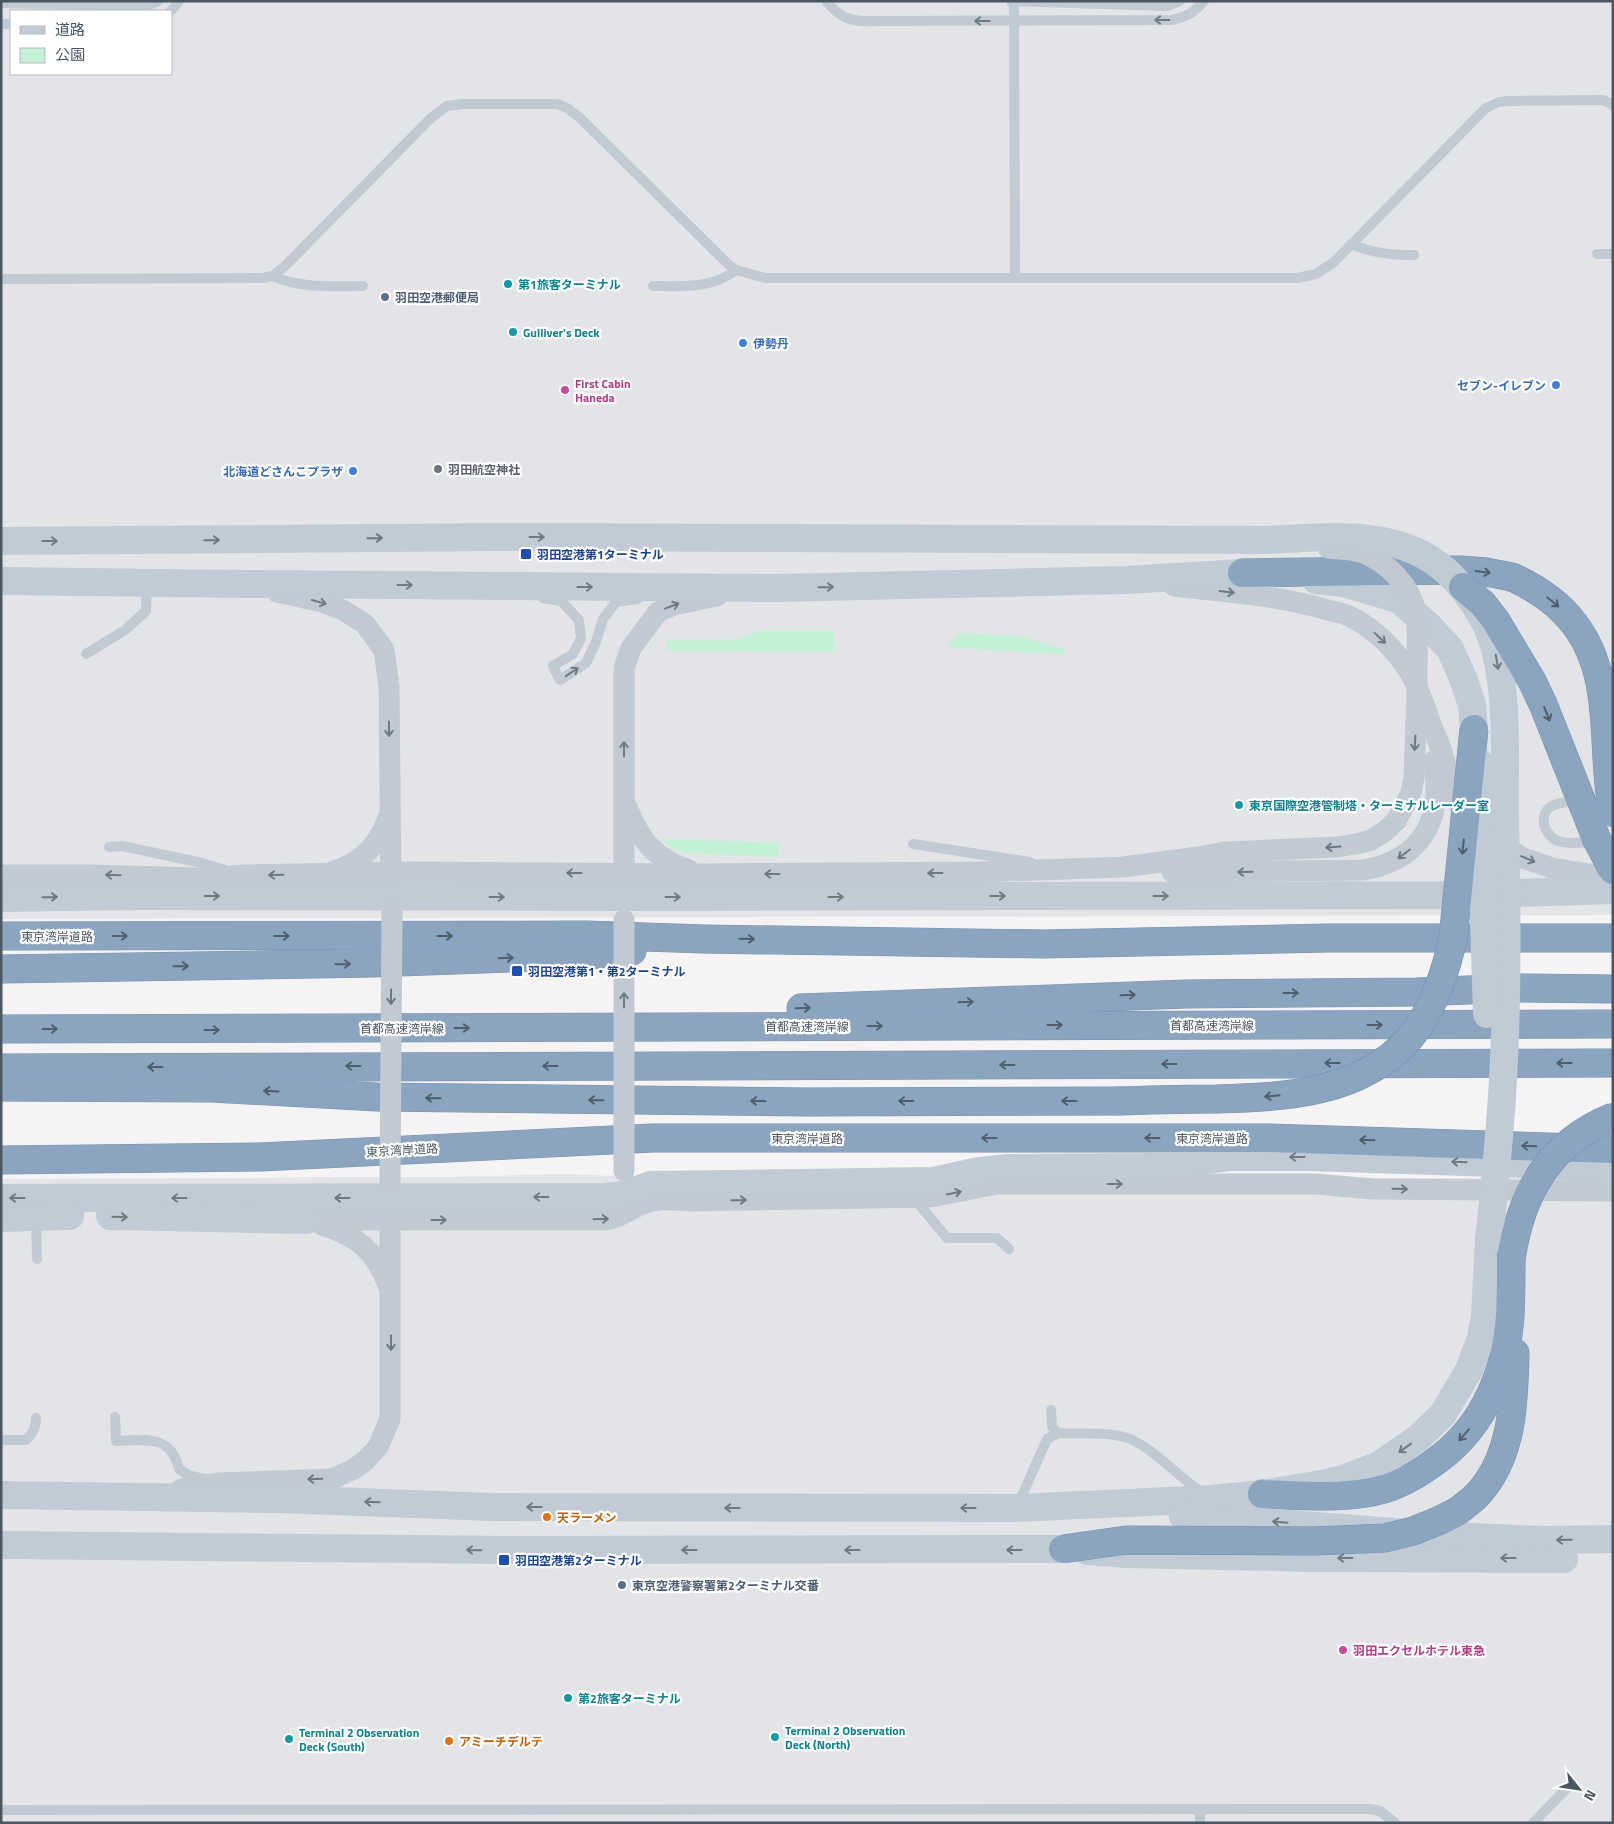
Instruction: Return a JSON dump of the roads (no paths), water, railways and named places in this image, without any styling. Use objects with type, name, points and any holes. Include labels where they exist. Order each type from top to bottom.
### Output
[{"type":"highway","points":[[1242,573],[1461,570],[1486,572],[1512,578],[1532,586],[1554,601],[1571,618],[1586,641],[1602,694],[1608,776],[1606,805]]},
{"type":"highway","points":[[1463,587],[1482,603],[1496,621],[1532,681],[1598,840],[1613,870]]},
{"type":"highway","points":[[1,1087],[212,1088],[416,1098],[807,1102],[1118,1101],[1260,1098],[1303,1093],[1350,1080],[1372,1069],[1391,1055],[1409,1038],[1437,992],[1453,939],[1474,729]]},
{"type":"highway","name":"東京湾岸道路","points":[[1,936],[586,935],[704,939],[1043,944],[1327,938],[1613,938]]},
{"type":"highway","points":[[1,969],[373,963],[589,955],[660,949],[704,939]]},
{"type":"highway","points":[[634,1026],[687,1013],[1122,996],[1417,992],[1520,988],[1613,989]]},
{"type":"highway","name":"首都高速湾岸線","points":[[1,1029],[1613,1024]]},
{"type":"highway","points":[[1,1068],[1613,1063]]},
{"type":"highway","points":[[1262,1494],[1342,1495],[1376,1491],[1399,1484],[1432,1464],[1465,1436],[1491,1395],[1502,1365],[1510,1317],[1511,1259],[1515,1233],[1521,1213],[1539,1176],[1554,1157],[1584,1131],[1613,1117]]},
{"type":"highway","name":"東京湾岸道路","points":[[1,1160],[260,1157],[653,1138],[1268,1138],[1613,1149]]},
{"type":"highway","points":[[1063,1550],[1126,1540],[1314,1541],[1385,1538],[1413,1531],[1458,1511],[1478,1494],[1492,1474],[1508,1433],[1514,1391],[1515,1346],[1510,1317]]},
{"type":"street","points":[[1,542],[503,537],[1266,540],[1356,537],[1407,547],[1436,563],[1463,587],[1486,626],[1494,648],[1503,697],[1506,878],[1504,1046],[1485,1316],[1481,1338],[1469,1370],[1443,1414],[1396,1455],[1379,1465],[1343,1479],[1262,1494],[1213,1499],[1026,1507],[508,1507],[280,1499],[1,1495]]},
{"type":"street","points":[[624,897],[701,874],[977,872],[1123,867],[1225,852],[1337,847],[1371,840],[1396,821],[1411,793],[1414,777],[1417,712],[1417,639],[1414,607],[1408,591],[1398,577],[1386,566],[1352,550],[1266,540]]},
{"type":"street","points":[[1,580],[237,584],[777,588],[1126,580],[1242,573],[1344,583],[1398,599],[1427,624],[1450,649],[1472,704],[1480,770],[1488,1045],[1487,1165],[1489,1240]]},
{"type":"street","points":[[1126,580],[1301,602],[1350,616],[1375,633],[1395,651],[1411,674],[1442,750],[1448,780],[1454,797],[1468,817],[1489,836],[1523,858],[1552,868],[1613,878]]},
{"type":"street","points":[[140,1497],[218,1483],[332,1479],[354,1469],[366,1460],[378,1447],[390,1418],[391,895],[389,686],[384,650],[365,624],[343,610],[322,602],[237,584]]},
{"type":"street","points":[[624,1183],[624,668],[631,648],[658,612],[691,600],[777,588]]},
{"type":"street","points":[[1123,867],[1155,872],[1364,870],[1382,866],[1398,859],[1411,850],[1423,834],[1431,819],[1436,803],[1432,728]]},
{"type":"street","points":[[624,798],[644,843],[659,856],[675,865],[701,874]]},
{"type":"street","points":[[1,875],[199,878],[245,875],[324,874],[345,868],[370,849],[382,836],[390,813]]},
{"type":"street","points":[[324,874],[391,895]]},
{"type":"street","points":[[1,898],[391,895],[624,897],[1448,896],[1613,890]]},
{"type":"street","points":[[1,1198],[390,1199],[605,1197],[624,1183],[651,1185],[933,1181],[979,1171],[1009,1168],[1145,1167],[1230,1156],[1557,1165],[1613,1171]]},
{"type":"street","points":[[1,1218],[72,1216],[307,1220],[390,1199],[605,1220],[616,1217],[645,1203],[658,1200],[700,1201],[941,1196],[991,1185],[1010,1184],[1316,1184],[1373,1189],[1613,1192]]},
{"type":"street","points":[[307,1220],[348,1235],[364,1246],[379,1265],[391,1294]]},
{"type":"street","points":[[1026,1507],[1252,1520],[1447,1536],[1544,1540],[1613,1539]]},
{"type":"street","points":[[1,1545],[517,1550],[1063,1550],[1135,1555],[1613,1558]]},
{"type":"lane","points":[[1,3],[147,6],[158,1]]},
{"type":"lane","points":[[826,1],[836,13],[848,19],[861,22],[879,20],[1172,20],[1185,17],[1196,11],[1204,1]]},
{"type":"lane","points":[[1015,278],[1014,21],[1012,1],[1168,6],[1180,1]]},
{"type":"lane","points":[[273,276],[294,258],[431,118],[447,106],[463,104],[558,104],[567,108],[736,270],[765,278],[1297,278],[1316,274],[1334,262],[1486,108],[1499,102],[1508,101],[1603,100],[1613,105]]},
{"type":"lane","points":[[1351,244],[1368,251],[1389,255],[1414,255]]},
{"type":"lane","points":[[1597,254],[1613,254]]},
{"type":"lane","points":[[653,286],[683,286],[713,282],[727,277],[736,270]]},
{"type":"lane","points":[[1,279],[262,278],[273,276],[295,284],[363,286]]},
{"type":"lane","points":[[86,654],[125,630],[146,611],[147,583]]},
{"type":"lane","points":[[471,586],[561,601],[579,620],[581,638],[573,654],[553,666],[560,680],[586,663],[596,642],[603,619],[616,602],[657,596],[674,587]]},
{"type":"lane","points":[[1606,805],[1554,804],[1548,808],[1544,816],[1545,830],[1551,837],[1559,841],[1613,842]]},
{"type":"lane","points":[[913,844],[1066,868]]},
{"type":"lane","points":[[109,847],[122,846],[202,863],[245,875]]},
{"type":"lane","points":[[913,1196],[947,1238],[997,1238],[1009,1249]]},
{"type":"lane","points":[[36,1217],[37,1259]]},
{"type":"lane","points":[[1051,1410],[1052,1427],[1058,1433]]},
{"type":"lane","points":[[115,1416],[116,1441],[151,1440],[164,1444],[176,1457],[179,1469],[188,1475],[218,1483]]},
{"type":"lane","points":[[1,1440],[26,1440],[31,1436],[36,1424],[36,1418]]},
{"type":"lane","points":[[1026,1507],[1047,1439],[1058,1433],[1126,1437],[1141,1445],[1167,1464],[1189,1484],[1213,1499]]},
{"type":"lane","points":[[1532,1823],[1570,1785]]},
{"type":"lane","points":[[1200,1809],[1200,1823]]},
{"type":"lane","points":[[1,1810],[1370,1809],[1380,1811],[1395,1823]]},
{"type":"place","name":"第1旅客ターミナル","points":[[508,284]]},
{"type":"place","name":"羽田空港郵便局","points":[[385,297]]},
{"type":"place","name":"Gulliver's Deck","points":[[513,332]]},
{"type":"place","name":"伊勢丹","points":[[743,343]]},
{"type":"place","name":"セブン-イレブン","points":[[1556,385]]},
{"type":"place","name":"First Cabin Haneda","points":[[565,390]]},
{"type":"place","name":"羽田航空神社","points":[[438,469]]},
{"type":"place","name":"北海道どさんこプラザ","points":[[353,471]]},
{"type":"place","name":"羽田空港第1ターミナル","points":[[526,554]]},
{"type":"place","name":"東京国際空港管制塔・ターミナルレーダー室","points":[[1239,805]]},
{"type":"place","name":"羽田空港第1・第2ターミナル","points":[[517,971]]},
{"type":"place","name":"天ラーメン","points":[[547,1517]]},
{"type":"place","name":"羽田空港第2ターミナル","points":[[504,1560]]},
{"type":"place","name":"東京空港警察署第2ターミナル交番","points":[[622,1585]]},
{"type":"place","name":"羽田エクセルホテル東急","points":[[1343,1650]]},
{"type":"place","name":"第2旅客ターミナル","points":[[568,1698]]},
{"type":"place","name":"Terminal 2 Observation Deck (North)","points":[[775,1737]]},
{"type":"place","name":"Terminal 2 Observation Deck (South)","points":[[289,1739]]},
{"type":"place","name":"アミーチデルテ","points":[[449,1741]]}]
